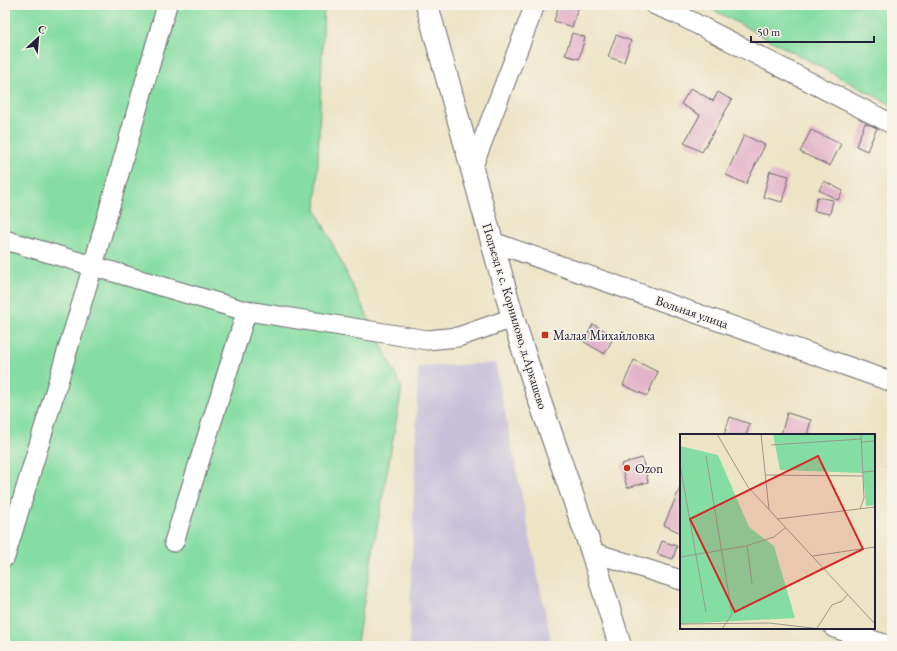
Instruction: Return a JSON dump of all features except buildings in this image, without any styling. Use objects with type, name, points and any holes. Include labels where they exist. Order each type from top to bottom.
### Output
[{"type":"street","points":[[5,557],[93,266],[167,5]]},
{"type":"street","name":"Подъезд к с. Корнилово, д.Аркашево","points":[[427,5],[513,318],[538,396],[592,552],[620,646]]},
{"type":"street","points":[[472,171],[535,5]]},
{"type":"street","points":[[655,5],[677,14],[892,124]]},
{"type":"street","points":[[5,240],[248,310],[427,340],[458,337],[513,318]]},
{"type":"street","name":"Вольная улица","points":[[493,242],[892,382]]},
{"type":"street","points":[[174,542],[248,310]]},
{"type":"street","points":[[592,552],[680,580]]},
{"type":"street","points":[[837,629],[892,646]]},
{"type":"shaded area","points":[[495,363],[552,646],[409,646],[418,367]]},
{"type":"green space","points":[[5,5],[324,5],[316,210],[402,388],[356,646],[5,646]]},
{"type":"green space","points":[[704,5],[892,5],[892,105]]},
{"type":"place","name":"Малая Михайловка","points":[[545,335]]},
{"type":"place","name":"Ozon","points":[[627,468]]}]
